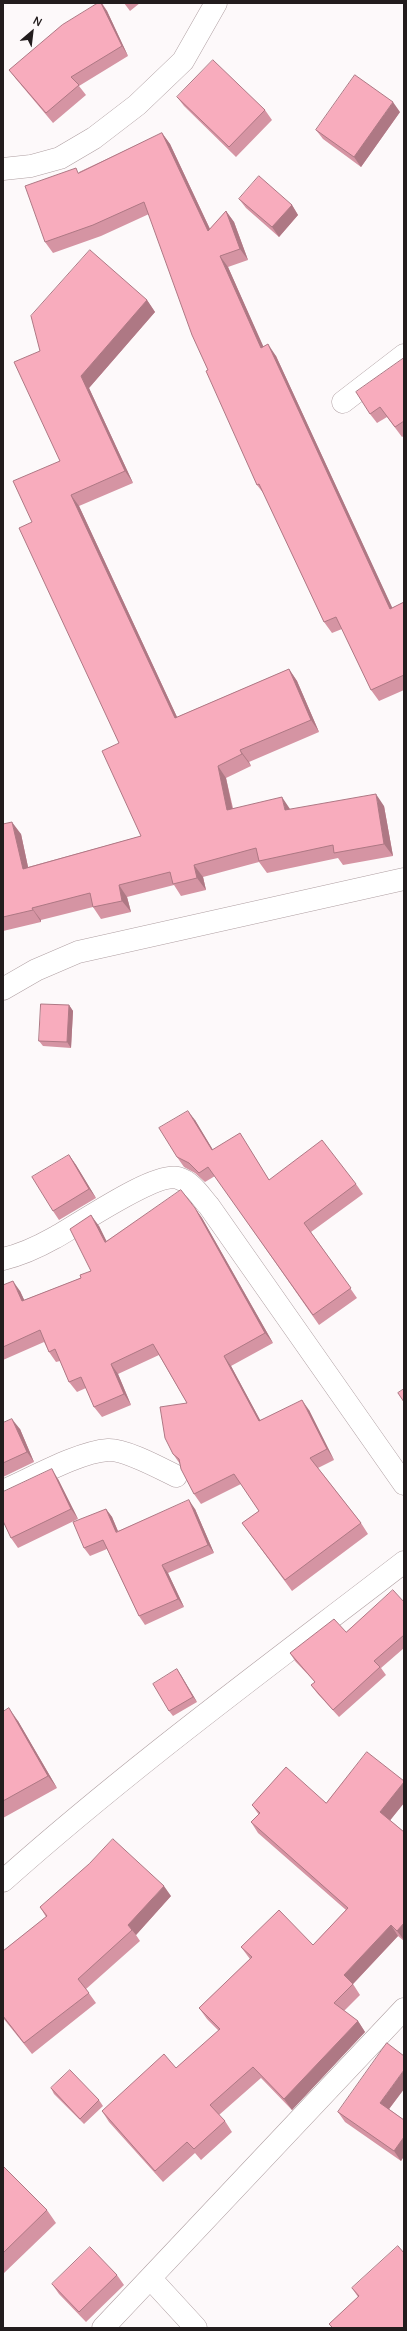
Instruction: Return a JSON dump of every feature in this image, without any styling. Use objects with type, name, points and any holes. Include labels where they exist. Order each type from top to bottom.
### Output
[{"type":"street","points":[[3,169],[31,166],[60,158],[106,128],[137,105],[183,60],[216,3]]},
{"type":"street","points":[[343,402],[404,355]]},
{"type":"street","points":[[3,989],[36,970],[78,952],[404,879]]},
{"type":"street","points":[[3,1259],[53,1239],[134,1192],[160,1179],[177,1178],[190,1184],[209,1206],[404,1484]]},
{"type":"street","points":[[3,1491],[81,1456],[109,1450],[139,1458],[176,1476]]},
{"type":"street","points":[[3,1881],[62,1829],[139,1767],[404,1562]]},
{"type":"street","points":[[103,2328],[151,2279],[404,2009]]},
{"type":"street","points":[[151,2279],[196,2328]]},
{"type":"building","points":[[98,3],[101,3],[122,46],[71,77],[79,85],[46,113],[9,70],[62,25]]},
{"type":"building","points":[[213,60],[265,110],[229,147],[177,97]]},
{"type":"building","points":[[355,75],[393,102],[354,157],[316,130]]},
{"type":"building","points":[[162,133],[208,231],[226,211],[240,249],[220,256],[261,348],[268,344],[390,609],[404,602],[404,675],[371,690],[336,617],[324,622],[259,484],[257,485],[206,371],[208,370],[192,335],[144,202],[93,225],[45,242],[25,186],[76,168],[78,173]]},
{"type":"building","points":[[259,176],[292,205],[272,227],[239,199]]},
{"type":"building","points":[[90,250],[147,300],[81,376],[125,471],[71,495],[175,718],[289,669],[311,720],[240,750],[242,754],[218,766],[227,810],[282,797],[285,810],[376,794],[384,844],[334,853],[333,845],[259,861],[256,848],[194,865],[197,878],[173,884],[170,872],[119,885],[122,901],[93,907],[90,893],[32,908],[33,910],[3,917],[3,824],[12,822],[23,869],[141,836],[102,751],[119,743],[19,528],[32,522],[13,481],[60,461],[14,362],[40,351],[31,316]]},
{"type":"building","points":[[404,358],[404,421],[395,427],[380,407],[370,414],[356,392]]},
{"type":"building","points":[[41,1004],[69,1005],[67,1042],[39,1041]]},
{"type":"building","points":[[188,1111],[212,1150],[240,1133],[269,1180],[322,1140],[356,1184],[304,1223],[351,1288],[313,1315],[208,1167],[199,1173],[189,1163],[177,1157],[159,1128]]},
{"type":"building","points":[[69,1155],[89,1189],[53,1211],[32,1177]]},
{"type":"building","points":[[181,1190],[195,1208],[265,1333],[224,1356],[259,1421],[302,1400],[327,1449],[310,1458],[361,1523],[285,1580],[242,1523],[259,1511],[234,1474],[194,1494],[181,1469],[179,1459],[173,1454],[165,1438],[160,1407],[187,1403],[153,1344],[111,1364],[124,1394],[94,1407],[81,1377],[69,1382],[55,1349],[49,1352],[40,1330],[3,1347],[3,1285],[13,1281],[22,1301],[81,1278],[80,1275],[91,1271],[70,1229],[91,1215],[105,1242]]},
{"type":"building","points":[[404,1389],[404,1402],[398,1393]]},
{"type":"building","points":[[12,1419],[27,1452],[3,1463],[3,1423]]},
{"type":"building","points":[[52,1469],[71,1509],[11,1538],[3,1521],[3,1492]]},
{"type":"building","points":[[189,1500],[208,1545],[162,1565],[178,1599],[139,1616],[103,1540],[84,1548],[73,1522],[106,1509],[116,1532]]},
{"type":"building","points":[[393,1590],[404,1602],[404,1635],[374,1661],[380,1667],[333,1710],[311,1685],[315,1682],[290,1653],[334,1619],[346,1632]]},
{"type":"building","points":[[177,1669],[193,1697],[169,1711],[153,1684]]},
{"type":"building","points":[[9,1708],[48,1776],[3,1801],[3,1712]]},
{"type":"building","points":[[367,1752],[404,1781],[380,1812],[404,1832],[404,1923],[397,1931],[391,1925],[344,1975],[353,1984],[334,2003],[358,2021],[284,2099],[253,2067],[210,2105],[225,2121],[194,2149],[187,2142],[155,2171],[102,2111],[164,2054],[176,2068],[220,2029],[199,2008],[252,1957],[241,1947],[279,1910],[313,1945],[348,1908],[251,1822],[260,1813],[252,1805],[286,1767],[326,1803]]},
{"type":"building","points":[[113,1839],[164,1886],[128,1925],[132,1930],[78,1979],[89,1993],[24,2043],[3,2016],[3,1951],[47,1916],[40,1907],[89,1864]]},
{"type":"building","points":[[387,2043],[404,2056],[404,2070],[380,2103],[404,2120],[404,2137],[394,2151],[338,2112]]},
{"type":"building","points":[[70,2070],[99,2100],[80,2119],[51,2088]]},
{"type":"building","points":[[3,2166],[47,2210],[3,2253]]},
{"type":"building","points":[[398,2246],[404,2253],[404,2328],[333,2328],[329,2324],[359,2296],[352,2288]]},
{"type":"building","points":[[90,2247],[117,2275],[79,2312],[52,2284]]}]
